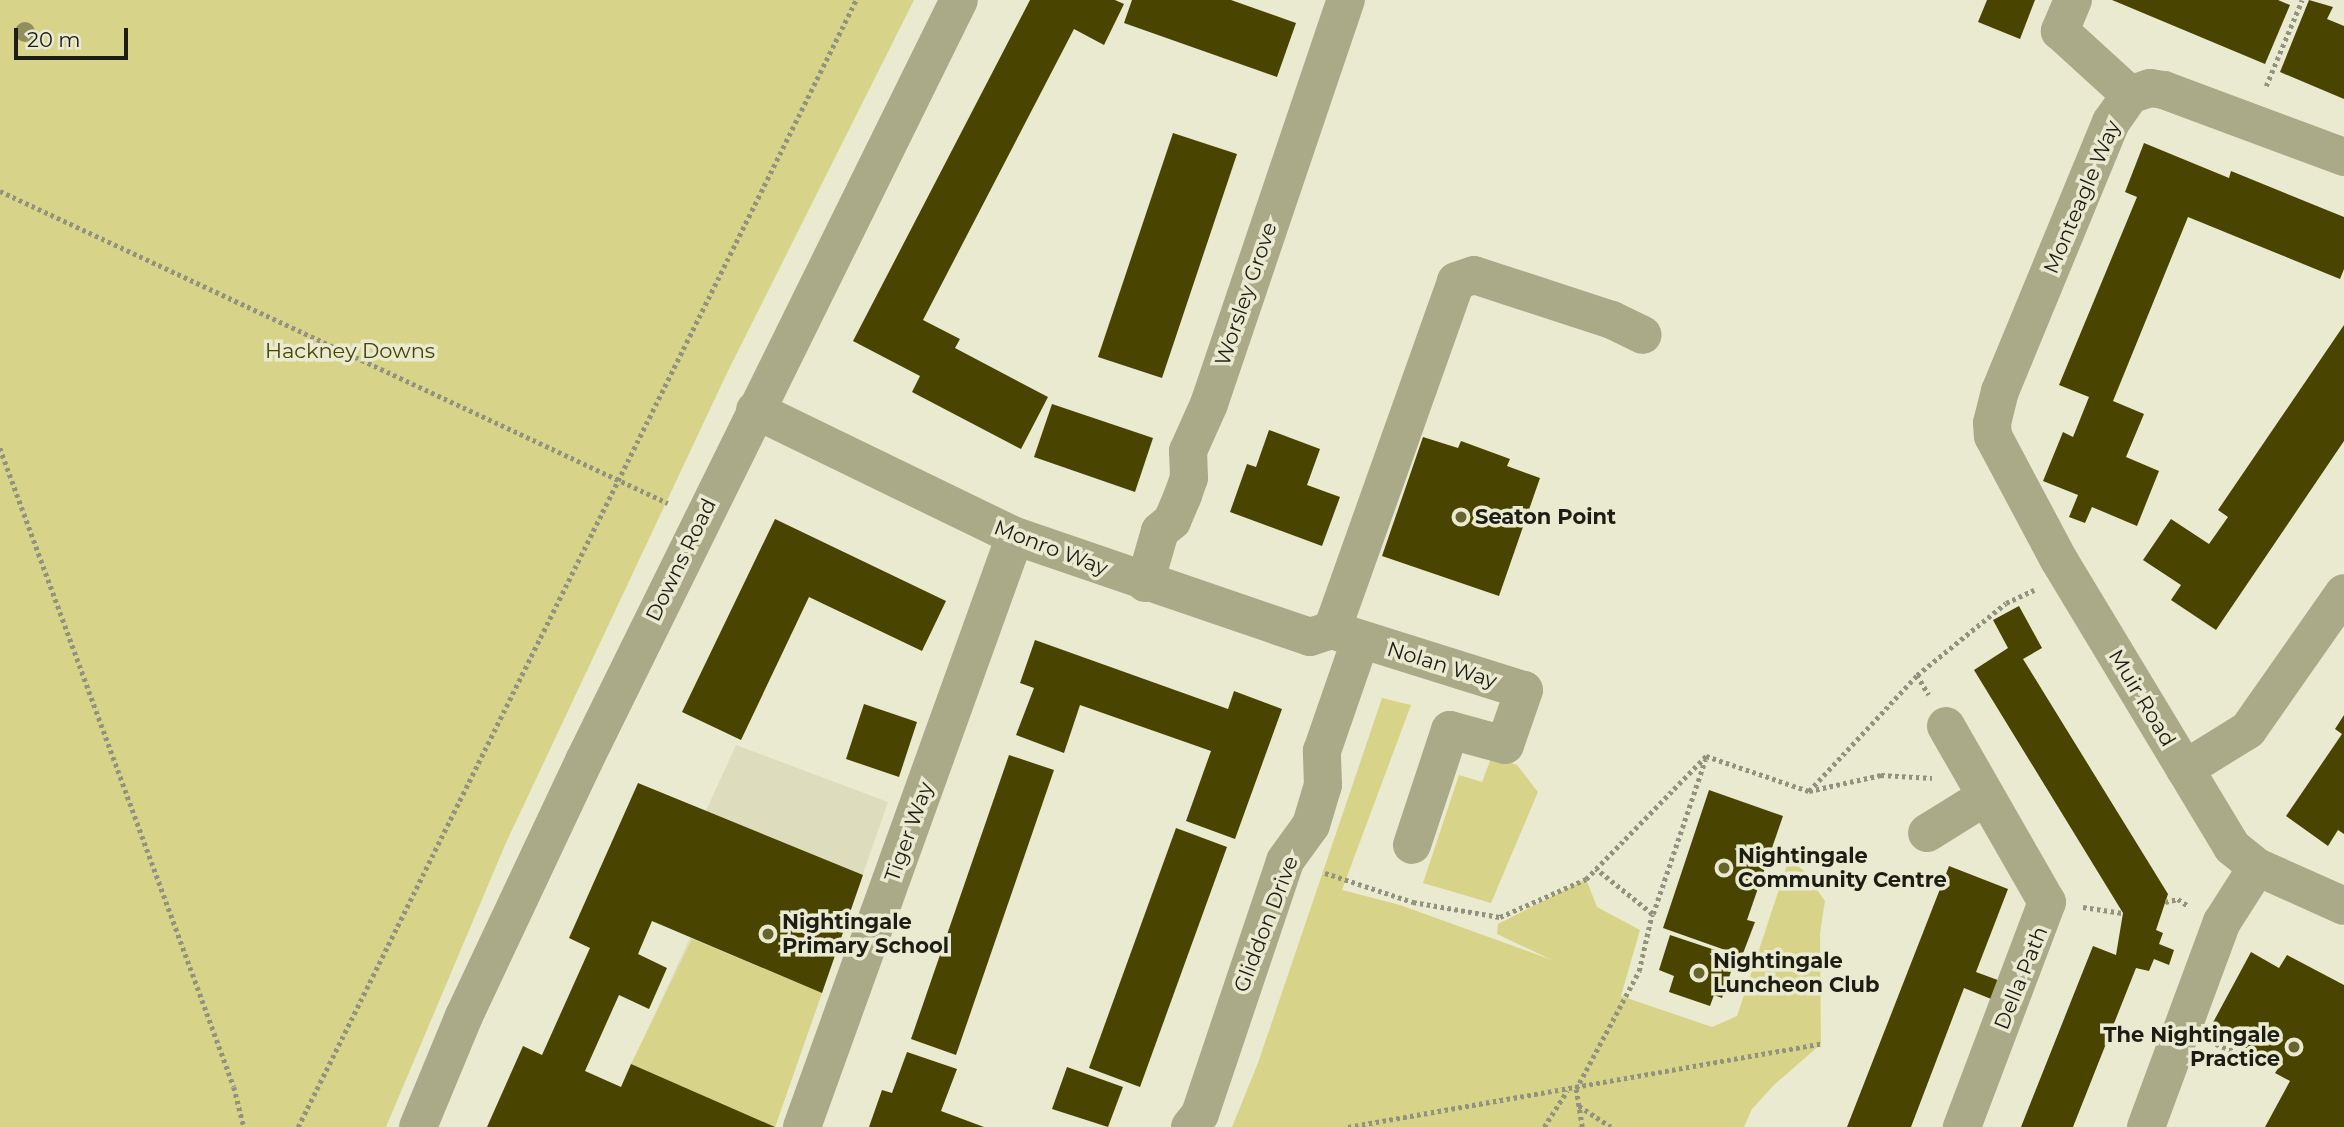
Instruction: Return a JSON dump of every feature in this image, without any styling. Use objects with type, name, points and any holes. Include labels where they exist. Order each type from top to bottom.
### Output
[{"type":"street","name":"Downs Road","points":[[418,1127],[464,1016],[572,785],[959,0]]},
{"type":"street","name":"Worsley Grove","points":[[1144,583],[1160,531],[1172,521],[1183,495],[1188,451],[1209,404],[1346,0]]},
{"type":"street","points":[[2073,0],[2060,31],[2130,95]]},
{"type":"street","name":"Monteagle Way","points":[[1993,436],[2000,391],[2111,122],[2130,95],[2150,88],[2164,90],[2252,120],[2344,158]]},
{"type":"street","name":"Gliddon Drive","points":[[1190,1127],[1200,1114],[1285,861],[1311,825],[1323,785],[1322,751],[1346,635],[1456,281],[1474,275],[1612,320],[1643,335]]},
{"type":"street","name":"Monro Way","points":[[755,410],[1015,536],[1144,583],[1310,637],[1346,635]]},
{"type":"street","name":"Muir Road","points":[[1993,436],[2059,560],[2231,847],[2257,867],[2344,906]]},
{"type":"street","name":"Tiger Way","points":[[803,1127],[1015,536]]},
{"type":"street","points":[[2185,769],[2248,730],[2344,593]]},
{"type":"street","name":"Nolan Way","points":[[1346,635],[1524,690],[1505,745],[1450,730],[1412,845]]},
{"type":"street","name":"Della Path","points":[[1946,726],[2047,902],[1962,1127]]},
{"type":"street","points":[[1927,833],[1980,789]]},
{"type":"street","points":[[2151,1125],[2222,922],[2257,867]]},
{"type":"path","points":[[298,1127],[856,0]]},
{"type":"path","points":[[2252,120],[2302,0]]},
{"type":"path","points":[[0,191],[673,505]]},
{"type":"path","points":[[0,448],[234,1087],[244,1127]]},
{"type":"path","points":[[1809,791],[1917,675],[2006,603],[2040,587]]},
{"type":"path","points":[[1706,755],[1809,791],[1881,775],[1980,789]]},
{"type":"path","points":[[1285,861],[1413,902],[1500,917],[1586,879],[1706,755]]},
{"type":"path","points":[[1582,1127],[1576,1089],[1639,971],[1653,914],[1706,755]]},
{"type":"path","points":[[1596,869],[1653,914]]},
{"type":"path","points":[[1348,1127],[1821,1044]]},
{"type":"path","points":[[1544,1127],[1567,1090]]},
{"type":"path","points":[[1579,1106],[1611,1127]]},
{"type":"shaded area","name":"Nightingale Primary School","points":[[736,745],[888,802],[775,1127],[603,1127],[740,829],[705,813]]},
{"type":"green space","name":"Hackney Downs","points":[[0,0],[914,0],[727,373],[505,845],[386,1127],[0,1127]]},
{"type":"green space","points":[[1382,698],[1411,705],[1342,890],[1400,905],[1552,960],[1497,934],[1498,924],[1586,879],[1597,907],[1640,930],[1621,996],[1712,1027],[1737,1016],[1789,859],[1803,870],[1825,901],[1820,933],[1821,1044],[1774,1085],[1752,1109],[1744,1127],[1232,1127],[1258,1063]]},
{"type":"green space","points":[[1492,756],[1517,765],[1538,792],[1491,903],[1423,883],[1459,775],[1482,782]]},
{"type":"green space","points":[[692,939],[822,993],[775,1127],[631,1064]]},
{"type":"building","points":[[1030,0],[1115,0],[1124,4],[1104,45],[1074,29],[923,320],[960,339],[955,348],[1048,397],[1021,449],[912,392],[920,376],[853,341]]},
{"type":"building","points":[[1132,0],[1231,0],[1296,23],[1277,77],[1124,23]]},
{"type":"building","points":[[1987,0],[2035,0],[2020,39],[1978,22]]},
{"type":"building","points":[[2112,0],[2278,0],[2290,5],[2265,64]]},
{"type":"building","points":[[2309,0],[2333,7],[2327,19],[2344,26],[2344,99],[2280,72]]},
{"type":"building","points":[[1173,133],[1237,154],[1162,378],[1098,357]]},
{"type":"building","points":[[2144,143],[2229,178],[2231,171],[2344,217],[2344,269],[2340,279],[2188,217],[2113,401],[2144,414],[2126,457],[2159,471],[2137,526],[2092,507],[2085,523],[2069,517],[2078,495],[2043,481],[2063,432],[2073,437],[2089,397],[2059,385],[2137,197],[2125,192]]},
{"type":"building","points":[[2344,325],[2344,441],[2216,630],[2171,600],[2181,585],[2143,560],[2171,519],[2209,544],[2228,517],[2218,510]]},
{"type":"building","points":[[1052,404],[1153,438],[1135,492],[1034,457]]},
{"type":"building","points":[[1269,430],[1320,449],[1307,485],[1340,497],[1322,546],[1230,512],[1247,464],[1256,467]]},
{"type":"building","name":"Seaton Point","points":[[1423,437],[1458,448],[1461,441],[1510,459],[1507,466],[1540,478],[1499,596],[1382,556]]},
{"type":"building","points":[[775,519],[946,601],[922,651],[809,597],[741,740],[682,712]]},
{"type":"building","points":[[2019,606],[2042,648],[2023,659],[2168,894],[2156,930],[2163,933],[2159,944],[2174,950],[2169,965],[2154,959],[2149,971],[2136,968],[2073,1127],[2021,1127],[2093,946],[2116,955],[2123,913],[1974,670],[2008,648],[1993,620]]},
{"type":"building","points":[[1035,640],[1228,709],[1234,691],[1282,709],[1235,839],[1186,821],[1211,751],[1080,705],[1064,753],[1016,735],[1034,688],[1020,683]]},
{"type":"building","points":[[864,704],[917,722],[899,777],[846,759]]},
{"type":"building","points":[[2344,715],[2344,834],[2338,830],[2328,846],[2286,816],[2342,734],[2335,729]]},
{"type":"building","points":[[1009,755],[1054,770],[956,1055],[911,1039]]},
{"type":"building","points":[[638,783],[863,875],[822,993],[652,921],[638,954],[667,968],[649,1009],[619,995],[585,1071],[621,1087],[631,1064],[775,1127],[487,1127],[523,1046],[542,1055],[590,948],[569,938]]},
{"type":"building","name":"Nightingale Community Centre","points":[[1709,790],[1783,816],[1747,920],[1755,922],[1742,956],[1663,928]]},
{"type":"building","points":[[1176,828],[1227,847],[1140,1087],[1089,1068]]},
{"type":"building","points":[[1949,866],[2008,889],[1976,972],[2003,982],[1996,1001],[1964,988],[1911,1127],[1847,1127]]},
{"type":"building","name":"Nightingale Community Centre","points":[[1670,935],[1736,957],[1722,998],[1714,995],[1710,1006],[1669,992],[1674,976],[1659,970]]},
{"type":"building","name":"The Nightingale Practice","points":[[2251,952],[2279,968],[2287,955],[2344,985],[2344,1127],[2265,1127],[2290,1081],[2275,1073],[2279,1067],[2210,1028]]},
{"type":"building","points":[[907,1052],[957,1069],[941,1111],[984,1127],[869,1127],[882,1090],[892,1093]]},
{"type":"building","points":[[1067,1067],[1123,1087],[1108,1127],[1052,1109]]},
{"type":"place","name":"Seaton Point","points":[[1461,517]]},
{"type":"place","name":"Nightingale Community Centre","points":[[1724,868]]},
{"type":"place","name":"Nightingale Primary School","points":[[768,934]]},
{"type":"place","name":"Nightingale Luncheon Club","points":[[1699,973]]},
{"type":"place","name":"The Nightingale Practice","points":[[2294,1047]]}]
